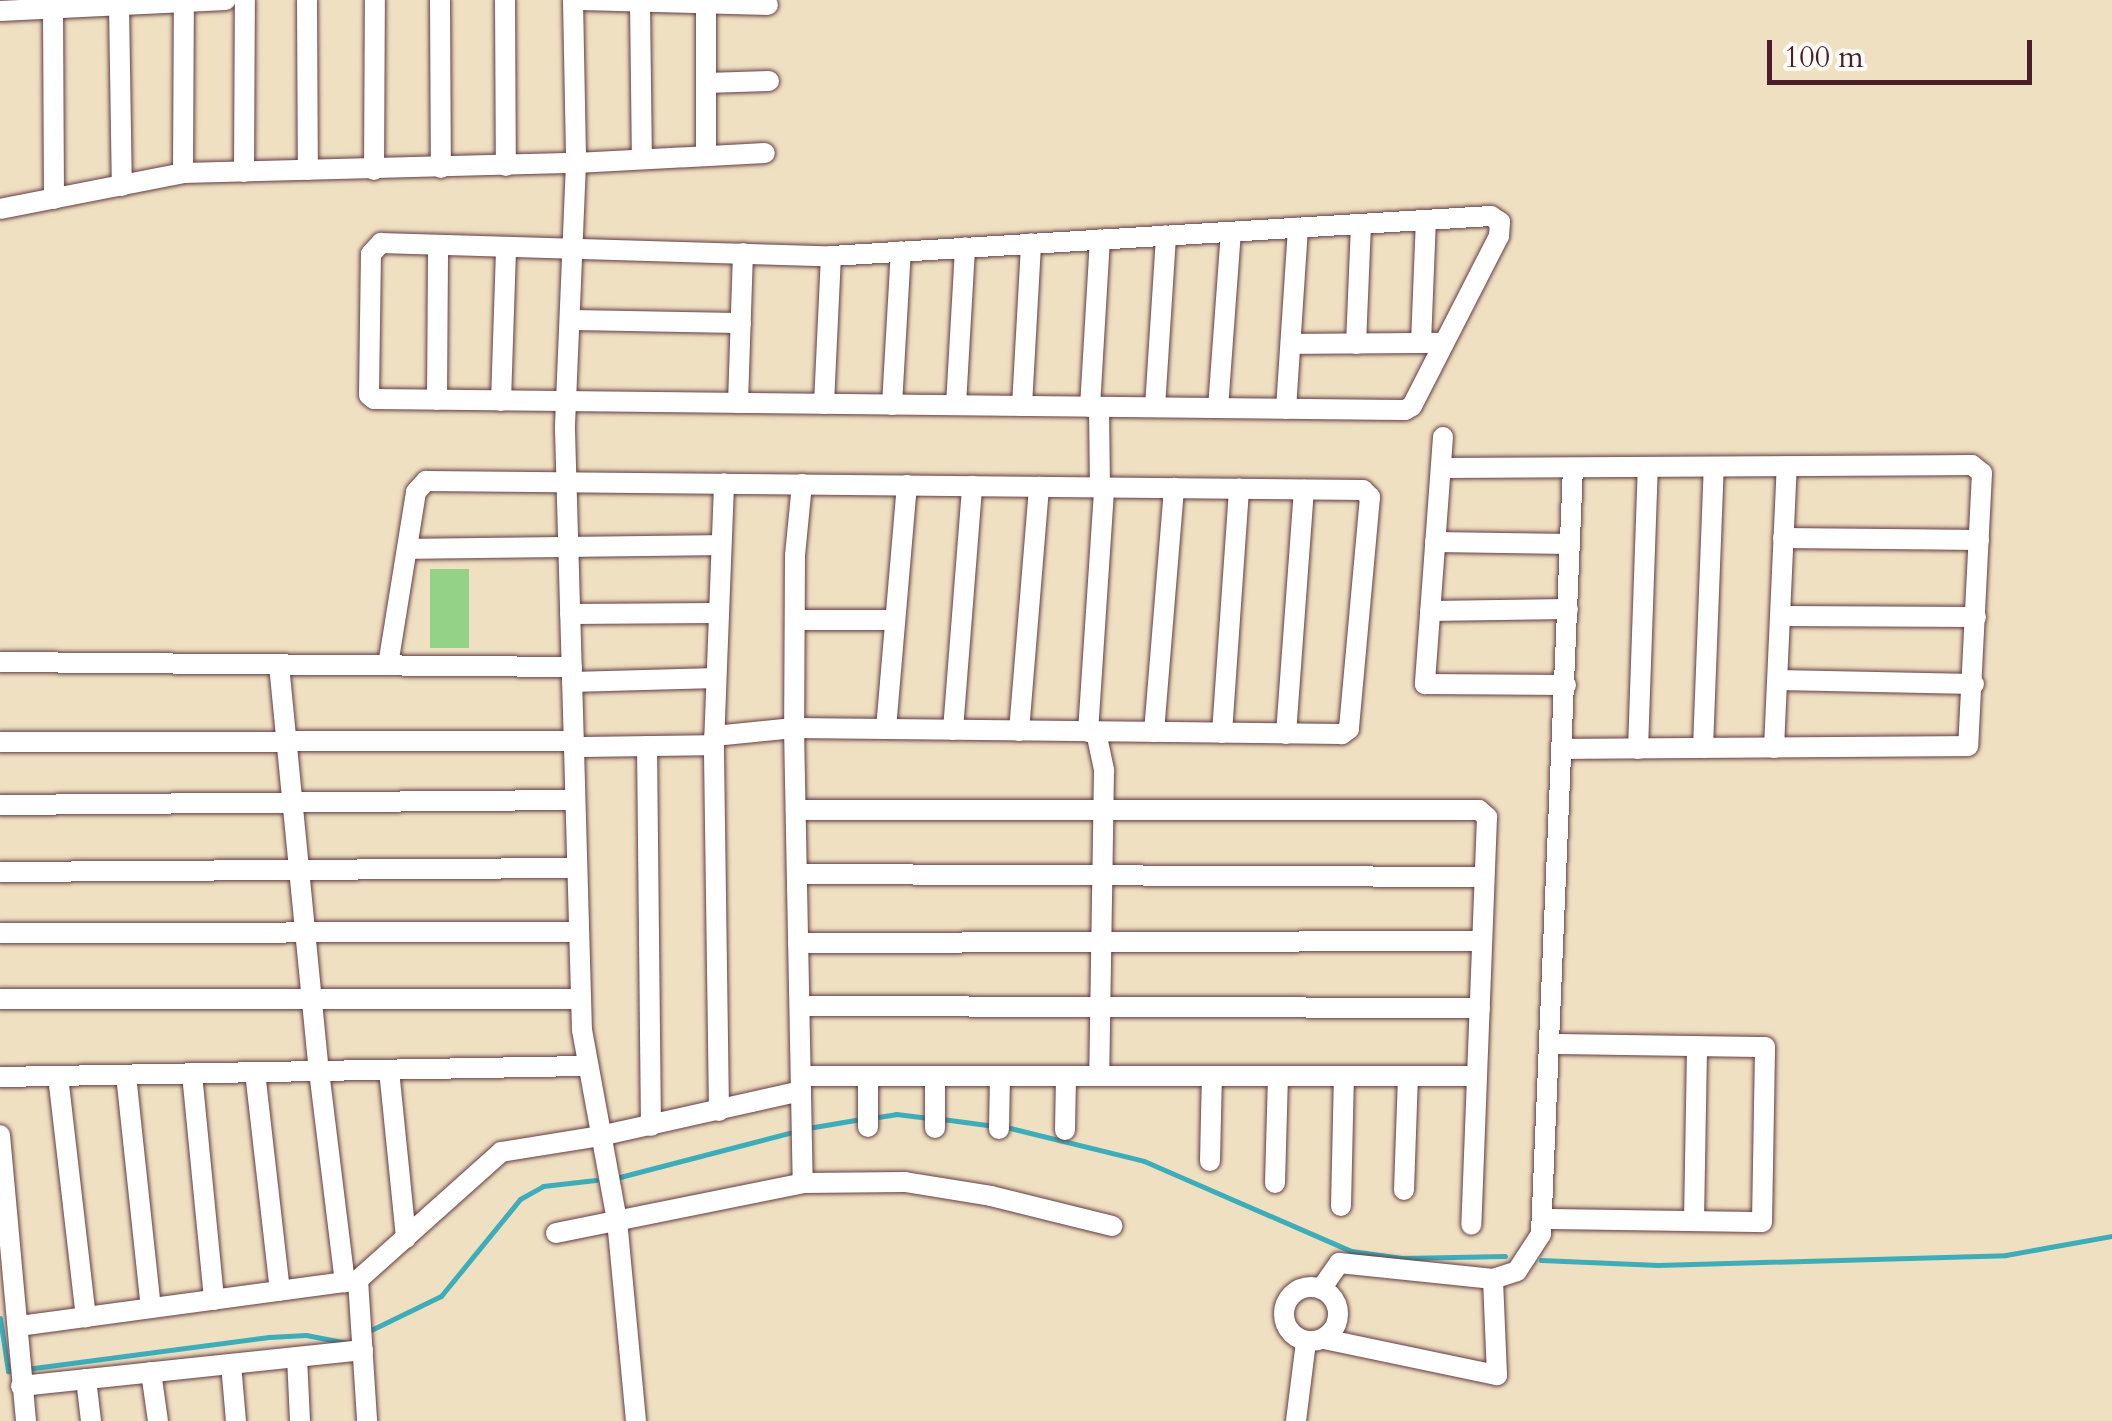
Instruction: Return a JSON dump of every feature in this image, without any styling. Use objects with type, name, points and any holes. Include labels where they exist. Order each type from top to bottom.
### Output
[{"type":"street","points":[[0,10],[226,0]]},
{"type":"street","points":[[244,172],[245,0]]},
{"type":"street","points":[[307,0],[308,170]]},
{"type":"street","points":[[374,170],[375,0]]},
{"type":"street","points":[[440,0],[441,168]]},
{"type":"street","points":[[505,0],[506,166]]},
{"type":"street","points":[[574,0],[576,164],[566,479],[581,999],[586,1066],[617,1220],[636,1421]]},
{"type":"street","points":[[582,0],[706,6],[768,4]]},
{"type":"street","points":[[183,173],[184,2]]},
{"type":"street","points":[[640,3],[642,159]]},
{"type":"street","points":[[119,5],[122,186]]},
{"type":"street","points":[[706,6],[706,155]]},
{"type":"street","points":[[53,8],[54,199]]},
{"type":"street","points":[[706,83],[770,81]]},
{"type":"street","points":[[0,209],[183,173],[576,164],[765,153]]},
{"type":"street","points":[[1491,216],[1500,222],[1499,236],[1432,343],[1408,408],[374,399],[369,389],[371,254],[388,242],[574,249],[831,256],[1491,216]]},
{"type":"street","points":[[1426,220],[1432,343]]},
{"type":"street","points":[[1356,344],[1361,224]]},
{"type":"street","points":[[1286,409],[1298,228]]},
{"type":"street","points":[[1218,408],[1230,232]]},
{"type":"street","points":[[1154,408],[1166,235]]},
{"type":"street","points":[[1099,1076],[1104,771],[1092,732],[1102,488],[1094,407],[1100,239]]},
{"type":"street","points":[[1022,406],[1031,243]]},
{"type":"street","points":[[437,400],[438,245]]},
{"type":"street","points":[[956,405],[965,248]]},
{"type":"street","points":[[501,400],[506,249]]},
{"type":"street","points":[[892,405],[901,251]]},
{"type":"street","points":[[738,403],[744,254]]},
{"type":"street","points":[[824,404],[831,256]]},
{"type":"street","points":[[570,320],[741,323]]},
{"type":"street","points":[[1290,344],[1432,343]]},
{"type":"street","points":[[1443,438],[1425,684],[1566,685]]},
{"type":"street","points":[[1443,468],[1972,465],[1982,473],[1968,746],[1563,749]]},
{"type":"street","points":[[1774,748],[1786,466]]},
{"type":"street","points":[[1638,749],[1648,467]]},
{"type":"street","points":[[1703,748],[1714,467]]},
{"type":"street","points":[[1321,1289],[1339,1263],[1493,1278],[1517,1272],[1532,1254],[1544,1219],[1573,468]]},
{"type":"street","points":[[0,742],[648,746],[794,728],[1342,734],[1348,729],[1370,498],[1363,490],[566,479],[422,482],[388,665]]},
{"type":"street","points":[[718,1112],[714,740],[724,483]]},
{"type":"street","points":[[802,484],[794,728],[803,1183]]},
{"type":"street","points":[[886,730],[907,485]]},
{"type":"street","points":[[953,730],[972,486]]},
{"type":"street","points":[[1019,731],[1039,487]]},
{"type":"street","points":[[1154,732],[1174,488]]},
{"type":"street","points":[[1222,733],[1239,489]]},
{"type":"street","points":[[1286,734],[1304,490]]},
{"type":"street","points":[[1784,538],[1979,540]]},
{"type":"street","points":[[1435,542],[1570,544]]},
{"type":"street","points":[[407,549],[719,544]]},
{"type":"street","points":[[1430,611],[1568,609]]},
{"type":"street","points":[[570,614],[717,614]]},
{"type":"street","points":[[1780,616],[1976,616]]},
{"type":"street","points":[[795,620],[895,620]]},
{"type":"street","points":[[0,662],[388,665],[716,678]]},
{"type":"street","points":[[279,665],[319,1071],[362,1350],[367,1421]]},
{"type":"street","points":[[1778,680],[1974,684]]},
{"type":"street","points":[[648,746],[651,1126]]},
{"type":"street","points":[[0,805],[576,800]]},
{"type":"street","points":[[796,810],[1479,810],[1487,817],[1471,1225]]},
{"type":"street","points":[[0,872],[577,868]]},
{"type":"street","points":[[797,874],[1484,877]]},
{"type":"street","points":[[0,933],[580,932]]},
{"type":"street","points":[[798,943],[1482,941]]},
{"type":"street","points":[[0,999],[581,999]]},
{"type":"street","points":[[800,1006],[1480,1008]]},
{"type":"street","points":[[1544,1219],[1762,1222],[1765,1047],[1551,1044]]},
{"type":"street","points":[[1694,1221],[1697,1046]]},
{"type":"street","points":[[0,1078],[586,1066]]},
{"type":"street","points":[[390,1070],[406,1238]]},
{"type":"street","points":[[256,1072],[280,1291]]},
{"type":"street","points":[[192,1074],[214,1300]]},
{"type":"street","points":[[126,1075],[152,1308]]},
{"type":"street","points":[[58,1076],[86,1317]]},
{"type":"street","points":[[19,1326],[352,1281],[406,1238],[500,1152],[718,1112],[801,1083],[868,1076],[1477,1076]]},
{"type":"street","points":[[868,1076],[868,1127]]},
{"type":"street","points":[[934,1128],[935,1076]]},
{"type":"street","points":[[999,1129],[1000,1076]]},
{"type":"street","points":[[1065,1130],[1066,1076]]},
{"type":"street","points":[[1210,1161],[1212,1076]]},
{"type":"street","points":[[1276,1183],[1278,1076]]},
{"type":"street","points":[[1341,1206],[1344,1076]]},
{"type":"street","points":[[1404,1190],[1408,1076]]},
{"type":"street","points":[[0,1134],[26,1421]]},
{"type":"street","points":[[556,1232],[803,1183],[906,1182],[991,1196],[1112,1226]]},
{"type":"street","points":[[1296,1421],[1315,1340],[1338,1318],[1335,1300],[1321,1289],[1295,1292],[1284,1307],[1290,1333],[1315,1340],[1497,1375],[1493,1278]]},
{"type":"street","points":[[21,1386],[362,1350]]},
{"type":"street","points":[[297,1357],[300,1421]]},
{"type":"street","points":[[231,1364],[236,1421]]},
{"type":"street","points":[[151,1372],[158,1421]]},
{"type":"street","points":[[86,1379],[91,1421]]},
{"type":"green space","points":[[430,569],[469,569],[469,648],[430,648]]},
{"type":"waterway","points":[[872,1118],[896,1114],[931,1118]]},
{"type":"waterway","points":[[808,1128],[861,1119]]},
{"type":"waterway","points":[[942,1119],[995,1126]]},
{"type":"waterway","points":[[1006,1127],[1144,1161],[1351,1251],[1402,1258],[1505,1256]]},
{"type":"waterway","points":[[620,1177],[797,1131]]},
{"type":"waterway","points":[[369,1331],[441,1296],[520,1199],[543,1186],[596,1180]]},
{"type":"waterway","points":[[1541,1260],[1658,1265],[2006,1255],[2112,1236]]},
{"type":"waterway","points":[[0,1318],[8,1371],[15,1370]]},
{"type":"waterway","points":[[26,1369],[269,1337],[306,1335],[347,1343]]}]
